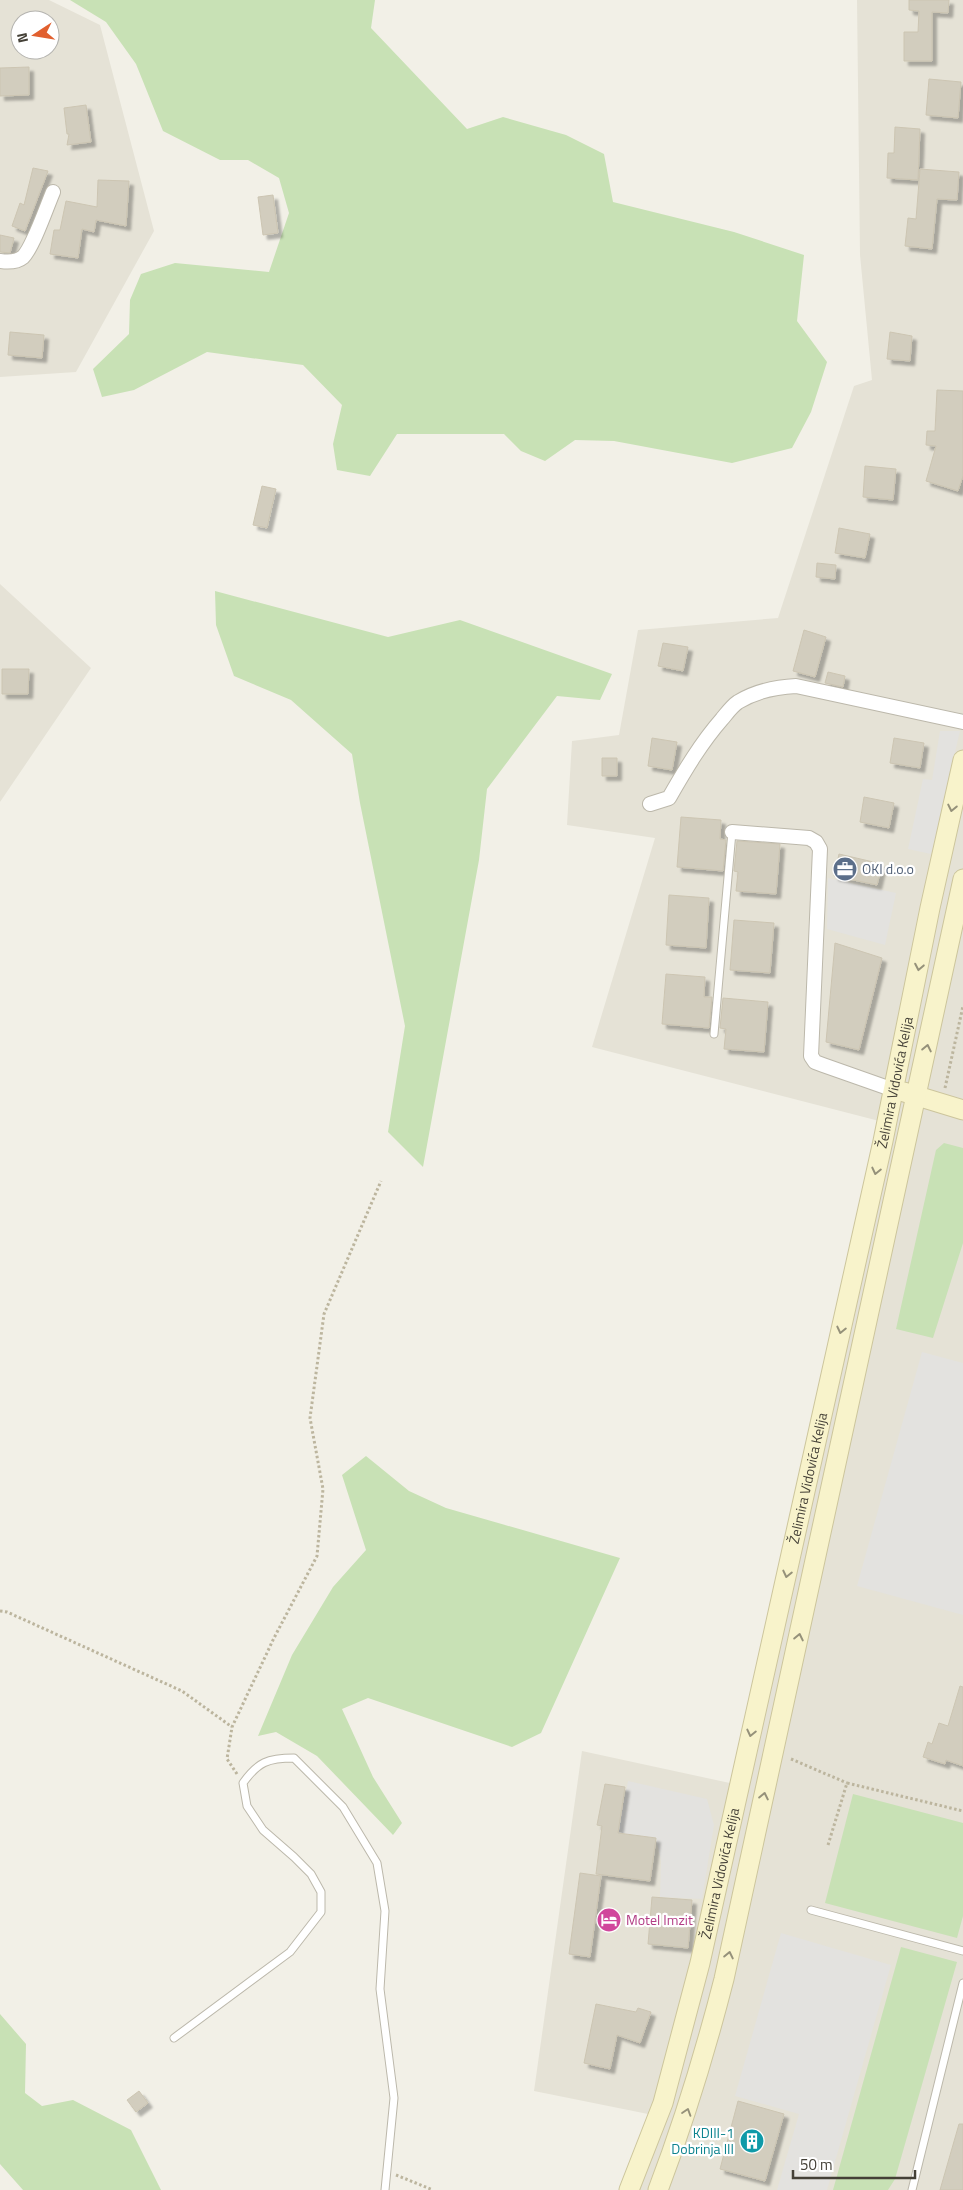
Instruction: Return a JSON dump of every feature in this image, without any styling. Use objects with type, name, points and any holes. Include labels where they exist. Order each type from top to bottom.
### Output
[{"type":"main road","name":"Želimira Vidovića Kelija","points":[[628,2190],[663,2103],[700,1963],[894,1090],[930,908],[963,760]]},
{"type":"main road","name":"Želimira Vidovića Kelija","points":[[658,2190],[681,2130],[702,2064],[724,1979],[963,879]]},
{"type":"main road","points":[[894,1090],[963,1110]]},
{"type":"street","points":[[0,261],[8,262],[22,258],[29,248],[53,192]]},
{"type":"street","points":[[650,804],[669,798],[693,756],[715,726],[736,703],[755,693],[778,687],[796,686],[963,722]]},
{"type":"street","points":[[732,832],[810,838],[816,842],[820,849],[811,1056],[816,1062],[823,1065],[894,1090]]},
{"type":"lane","points":[[714,1034],[732,832]]},
{"type":"lane","points":[[174,2038],[290,1952],[321,1912],[321,1892],[311,1874],[263,1830],[247,1806],[243,1783],[254,1768],[273,1758],[294,1758],[343,1807],[377,1863],[385,1911],[380,1989],[394,2098],[385,2190]]},
{"type":"lane","points":[[811,1910],[963,1951]]},
{"type":"lane","points":[[912,2190],[963,1983]]},
{"type":"path","points":[[945,1091],[963,1006]]},
{"type":"path","points":[[243,1783],[227,1759],[232,1727],[274,1638],[317,1556],[323,1489],[310,1418],[324,1314],[381,1181]]},
{"type":"path","points":[[0,1611],[7,1612],[182,1691],[232,1727]]},
{"type":"path","points":[[791,1759],[847,1783],[963,1812]]},
{"type":"path","points":[[828,1846],[847,1783]]},
{"type":"path","points":[[387,2171],[433,2190]]},
{"type":"shaded area","points":[[0,0],[49,0],[100,25],[154,231],[76,372],[0,377]]},
{"type":"shaded area","points":[[857,0],[963,0],[963,2190],[629,2190],[658,2116],[534,2091],[582,1751],[739,1785],[887,1123],[592,1047],[655,838],[567,825],[572,741],[619,735],[638,630],[778,618],[854,386],[872,380],[860,255]]},
{"type":"shaded area","points":[[0,584],[91,668],[0,802]]},
{"type":"shaded area","points":[[940,731],[960,731],[931,854],[908,849],[923,779],[932,780]]},
{"type":"shaded area","points":[[828,878],[896,893],[885,945],[827,929]]},
{"type":"shaded area","points":[[922,1352],[963,1363],[963,1615],[857,1586]]},
{"type":"shaded area","points":[[628,1781],[707,1799],[714,1825],[702,1899],[660,1897],[661,1861],[656,1838],[618,1833]]},
{"type":"shaded area","points":[[781,1933],[891,1965],[827,2190],[777,2190],[799,2114],[735,2096]]},
{"type":"green space","points":[[70,0],[375,0],[371,28],[467,129],[503,117],[566,135],[604,154],[613,202],[734,232],[804,255],[797,321],[827,362],[811,412],[792,448],[732,463],[614,441],[575,440],[545,461],[521,451],[504,434],[397,434],[370,476],[337,470],[333,444],[342,405],[303,365],[207,352],[134,390],[102,397],[93,369],[129,334],[130,300],[141,274],[175,263],[269,272],[289,213],[279,178],[248,160],[220,160],[163,131],[136,64],[106,22]]},
{"type":"green space","points":[[215,591],[388,637],[460,620],[612,674],[600,700],[557,696],[487,789],[479,860],[423,1167],[388,1132],[405,1026],[360,803],[352,754],[291,700],[234,676],[216,625]]},
{"type":"green space","points":[[944,1143],[963,1148],[963,1243],[933,1338],[896,1329],[936,1150]]},
{"type":"green space","points":[[366,1456],[409,1491],[446,1508],[620,1558],[541,1733],[512,1747],[368,1698],[342,1709],[373,1777],[402,1823],[393,1835],[317,1756],[276,1732],[258,1736],[292,1655],[333,1587],[366,1550],[342,1475]]},
{"type":"green space","points":[[853,1794],[963,1823],[963,1916],[957,1938],[825,1903]]},
{"type":"green space","points":[[901,1947],[957,1962],[895,2179],[888,2190],[833,2190]]},
{"type":"green space","points":[[0,2014],[26,2044],[25,2093],[42,2106],[73,2100],[131,2130],[161,2190],[23,2190],[0,2164]]},
{"type":"building","points":[[909,0],[949,0],[948,13],[932,12],[932,61],[904,61],[904,32],[918,32],[919,11],[909,10]]},
{"type":"building","points":[[29,67],[29,95],[0,96],[0,68]]},
{"type":"building","points":[[929,79],[961,82],[958,118],[926,115]]},
{"type":"building","points":[[86,105],[91,142],[67,145],[69,134],[67,134],[64,108]]},
{"type":"building","points":[[895,127],[920,129],[918,180],[887,178],[888,153],[894,153]]},
{"type":"building","points":[[33,168],[48,171],[25,231],[12,226],[20,203],[24,205]]},
{"type":"building","points":[[920,169],[959,172],[957,200],[937,199],[932,249],[905,246],[908,218],[916,219]]},
{"type":"building","points":[[98,180],[129,181],[126,226],[96,220],[94,232],[82,229],[78,258],[50,254],[54,230],[60,230],[66,201],[97,207]]},
{"type":"building","points":[[273,195],[278,233],[263,235],[258,197]]},
{"type":"building","points":[[0,235],[14,238],[10,253],[0,252]]},
{"type":"building","points":[[10,332],[44,335],[42,358],[8,355]]},
{"type":"building","points":[[890,332],[912,336],[910,361],[887,359]]},
{"type":"building","points":[[937,390],[963,391],[963,476],[958,491],[926,481],[936,446],[926,445],[927,431],[935,431]]},
{"type":"building","points":[[865,466],[896,469],[893,500],[863,497]]},
{"type":"building","points":[[262,486],[276,489],[267,528],[253,525]]},
{"type":"building","points":[[839,528],[870,534],[865,558],[835,553]]},
{"type":"building","points":[[817,563],[836,565],[835,579],[816,577]]},
{"type":"building","points":[[804,630],[826,637],[815,677],[793,671]]},
{"type":"building","points":[[663,643],[688,647],[683,671],[658,666]]},
{"type":"building","points":[[2,669],[29,669],[28,694],[2,694]]},
{"type":"building","points":[[828,672],[845,676],[843,687],[825,683]]},
{"type":"building","points":[[652,738],[677,742],[672,770],[648,766]]},
{"type":"building","points":[[894,738],[924,743],[920,768],[890,763]]},
{"type":"building","points":[[602,758],[617,758],[617,776],[602,776]]},
{"type":"building","points":[[864,797],[894,803],[889,828],[860,822]]},
{"type":"building","points":[[681,817],[721,820],[720,839],[726,840],[723,871],[677,867]]},
{"type":"building","points":[[737,841],[780,844],[776,894],[736,891],[738,872],[734,871]]},
{"type":"building","points":[[839,854],[882,864],[877,885],[834,876]]},
{"type":"building","points":[[669,895],[709,898],[706,948],[666,945]]},
{"type":"building","points":[[734,920],[774,923],[770,973],[730,970]]},
{"type":"building","points":[[835,943],[882,958],[859,1050],[826,1042]]},
{"type":"building","points":[[666,974],[705,977],[704,997],[712,997],[709,1028],[662,1024]]},
{"type":"building","points":[[723,998],[768,1002],[764,1052],[724,1049],[726,1029],[720,1028]]},
{"type":"building","points":[[960,1686],[963,1687],[963,1766],[946,1760],[945,1764],[923,1757],[928,1742],[932,1744],[939,1723],[948,1726]]},
{"type":"building","points":[[605,1784],[625,1787],[618,1833],[656,1838],[650,1881],[596,1874],[602,1826],[597,1825]]},
{"type":"building","points":[[580,1873],[601,1876],[590,1957],[569,1954]]},
{"type":"building","points":[[652,1897],[692,1900],[688,1948],[648,1944]]},
{"type":"building","points":[[596,2004],[636,2012],[638,2008],[651,2012],[640,2043],[617,2035],[610,2069],[584,2063]]},
{"type":"building","points":[[139,2091],[148,2103],[136,2112],[127,2100]]},
{"type":"building","name":"KDIII-1 Dobrinja III","points":[[738,2101],[784,2114],[765,2181],[720,2169]]},
{"type":"building","points":[[959,2124],[963,2124],[963,2190],[940,2190]]},
{"type":"place","name":"OKI d.o.o","points":[[845,869]]},
{"type":"place","name":"Motel Imzit","points":[[609,1920]]},
{"type":"place","name":"KDIII-1 Dobrinja III","points":[[752,2141]]}]
